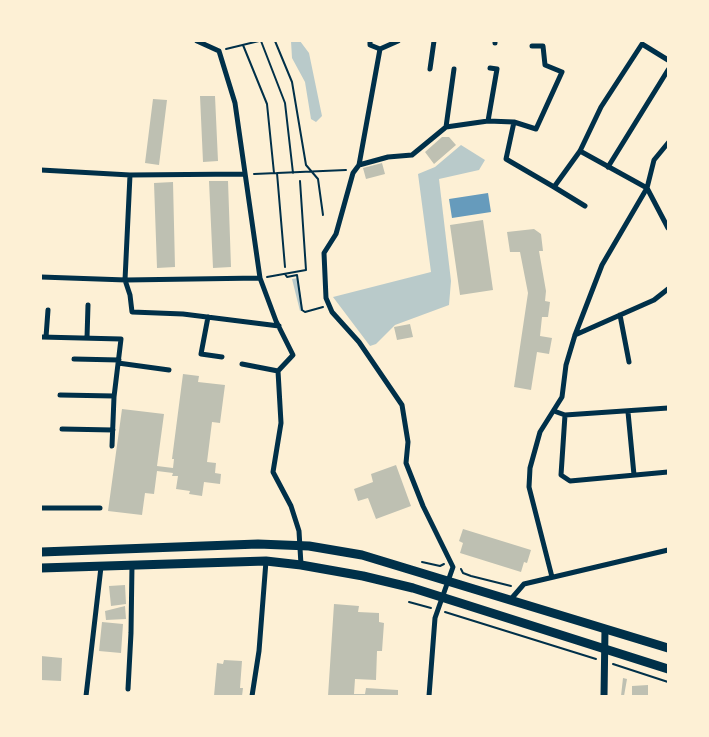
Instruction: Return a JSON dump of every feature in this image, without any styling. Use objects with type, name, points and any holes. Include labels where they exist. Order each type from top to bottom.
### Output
[{"type":"main road","points":[[41,552],[258,544],[300,545],[362,555],[668,648]]},
{"type":"main road","points":[[41,568],[266,561],[301,565],[363,576],[442,598],[668,668]]},
{"type":"street","points":[[197,41],[219,51],[235,103],[260,278],[293,355],[278,371],[280,423],[273,472],[291,506],[299,531],[301,565]]},
{"type":"street","points":[[370,41],[370,45],[380,49],[398,41]]},
{"type":"street","points":[[430,70],[434,41]]},
{"type":"street","points":[[554,187],[580,151],[601,107],[642,44],[668,60]]},
{"type":"street","points":[[358,167],[388,157],[412,156],[446,126],[488,121],[514,122],[536,129],[562,72],[545,65],[543,46],[532,46]]},
{"type":"street","points":[[380,49],[358,167],[353,173],[336,234],[324,253],[326,298],[332,312],[359,342],[402,405],[408,442],[406,463],[423,506],[453,567],[435,618],[429,696]]},
{"type":"street","points":[[446,126],[454,68]]},
{"type":"street","points":[[488,121],[498,69],[490,68]]},
{"type":"street","points":[[608,167],[668,70]]},
{"type":"street","points":[[514,122],[506,159],[585,206]]},
{"type":"street","points":[[552,577],[529,487],[530,468],[540,432],[562,397],[566,365],[574,335],[602,265],[646,188],[654,160],[668,143]]},
{"type":"street","points":[[580,151],[646,188],[668,228]]},
{"type":"street","points":[[41,170],[130,175],[244,174]]},
{"type":"street","points":[[130,175],[125,280],[130,295],[132,312],[208,316],[279,326]]},
{"type":"street","points":[[41,277],[125,280],[260,278]]},
{"type":"street","points":[[574,335],[654,300],[668,289]]},
{"type":"street","points":[[87,338],[88,305]]},
{"type":"street","points":[[48,310],[44,337],[121,339],[114,396],[112,446]]},
{"type":"street","points":[[620,315],[629,362]]},
{"type":"street","points":[[208,316],[201,354],[222,357]]},
{"type":"street","points":[[74,359],[118,362],[169,370]]},
{"type":"street","points":[[242,364],[278,371]]},
{"type":"street","points":[[60,396],[114,396]]},
{"type":"street","points":[[554,411],[564,415],[668,408]]},
{"type":"street","points":[[628,412],[634,475]]},
{"type":"street","points":[[564,415],[561,475],[570,481],[668,472]]},
{"type":"street","points":[[62,429],[113,430]]},
{"type":"street","points":[[41,508],[100,508]]},
{"type":"street","points":[[511,599],[524,584],[668,550]]},
{"type":"street","points":[[252,696],[259,650],[266,561]]},
{"type":"street","points":[[128,689],[132,566]]},
{"type":"street","points":[[86,696],[101,567]]},
{"type":"street","points":[[604,696],[605,629]]},
{"type":"path","points":[[219,51],[260,41],[285,103],[293,173]]},
{"type":"path","points":[[275,41],[292,82],[306,164],[318,179],[323,215]]},
{"type":"path","points":[[243,45],[268,104],[274,173]]},
{"type":"path","points":[[244,174],[313,172],[358,167]]},
{"type":"path","points":[[277,173],[286,268]]},
{"type":"path","points":[[260,278],[306,270],[300,181]]},
{"type":"path","points":[[285,274],[287,277],[297,276],[302,310],[305,312],[329,305]]},
{"type":"path","points":[[422,562],[440,566],[444,564]]},
{"type":"path","points":[[460,569],[463,574],[511,586]]},
{"type":"path","points":[[410,602],[668,682]]},
{"type":"shaded area","points":[[291,41],[300,41],[309,53],[322,116],[316,122],[311,119],[305,82],[292,58]]},
{"type":"shaded area","points":[[461,145],[485,160],[479,170],[439,179],[451,281],[449,305],[395,325],[376,344],[370,346],[333,297],[431,272],[418,174],[435,167]]},
{"type":"shaded area","points":[[298,278],[303,310],[300,311],[292,279]]},
{"type":"water","points":[[488,193],[491,212],[452,218],[449,199]]},
{"type":"building","points":[[200,96],[215,96],[218,161],[203,162]]},
{"type":"building","points":[[153,99],[167,100],[159,165],[145,163]]},
{"type":"building","points":[[442,137],[449,137],[456,145],[434,164],[425,152]]},
{"type":"building","points":[[382,163],[385,174],[366,179],[363,168]]},
{"type":"building","points":[[209,181],[228,181],[231,267],[213,268]]},
{"type":"building","points":[[173,182],[175,267],[157,268],[154,183]]},
{"type":"building","points":[[483,220],[493,290],[460,295],[450,225]]},
{"type":"building","points":[[534,229],[541,234],[543,251],[539,251],[546,291],[545,301],[550,302],[548,317],[542,317],[540,336],[552,338],[549,354],[537,352],[531,390],[514,387],[528,293],[520,252],[510,252],[507,232]]},
{"type":"building","points":[[410,324],[413,337],[397,340],[394,327]]},
{"type":"building","points":[[183,374],[199,376],[198,382],[225,385],[220,423],[212,422],[207,462],[216,463],[215,473],[221,474],[220,484],[204,482],[202,496],[189,494],[190,491],[176,489],[178,476],[172,476],[173,473],[157,471],[154,494],[145,493],[142,515],[108,511],[122,409],[164,414],[157,466],[173,468],[174,459],[172,459]]},
{"type":"building","points":[[396,465],[411,506],[376,519],[368,498],[358,501],[354,489],[373,482],[371,474]]},
{"type":"building","points":[[463,529],[531,550],[527,563],[524,562],[521,572],[460,553],[463,543],[459,541]]},
{"type":"building","points":[[125,585],[126,604],[111,606],[109,586]]},
{"type":"building","points":[[334,604],[359,606],[358,612],[379,613],[379,622],[384,623],[382,651],[377,651],[376,680],[355,679],[354,694],[365,694],[366,688],[398,690],[398,696],[328,696]]},
{"type":"building","points":[[125,606],[126,619],[106,620],[105,611]]},
{"type":"building","points":[[102,622],[123,624],[121,653],[99,651]]},
{"type":"building","points":[[41,656],[62,658],[61,681],[41,680]]},
{"type":"building","points":[[224,660],[242,661],[240,688],[243,688],[242,696],[214,696],[217,663],[223,664]]},
{"type":"building","points":[[623,678],[627,679],[624,696],[621,696]]},
{"type":"building","points":[[648,685],[648,696],[632,696],[632,686]]}]
